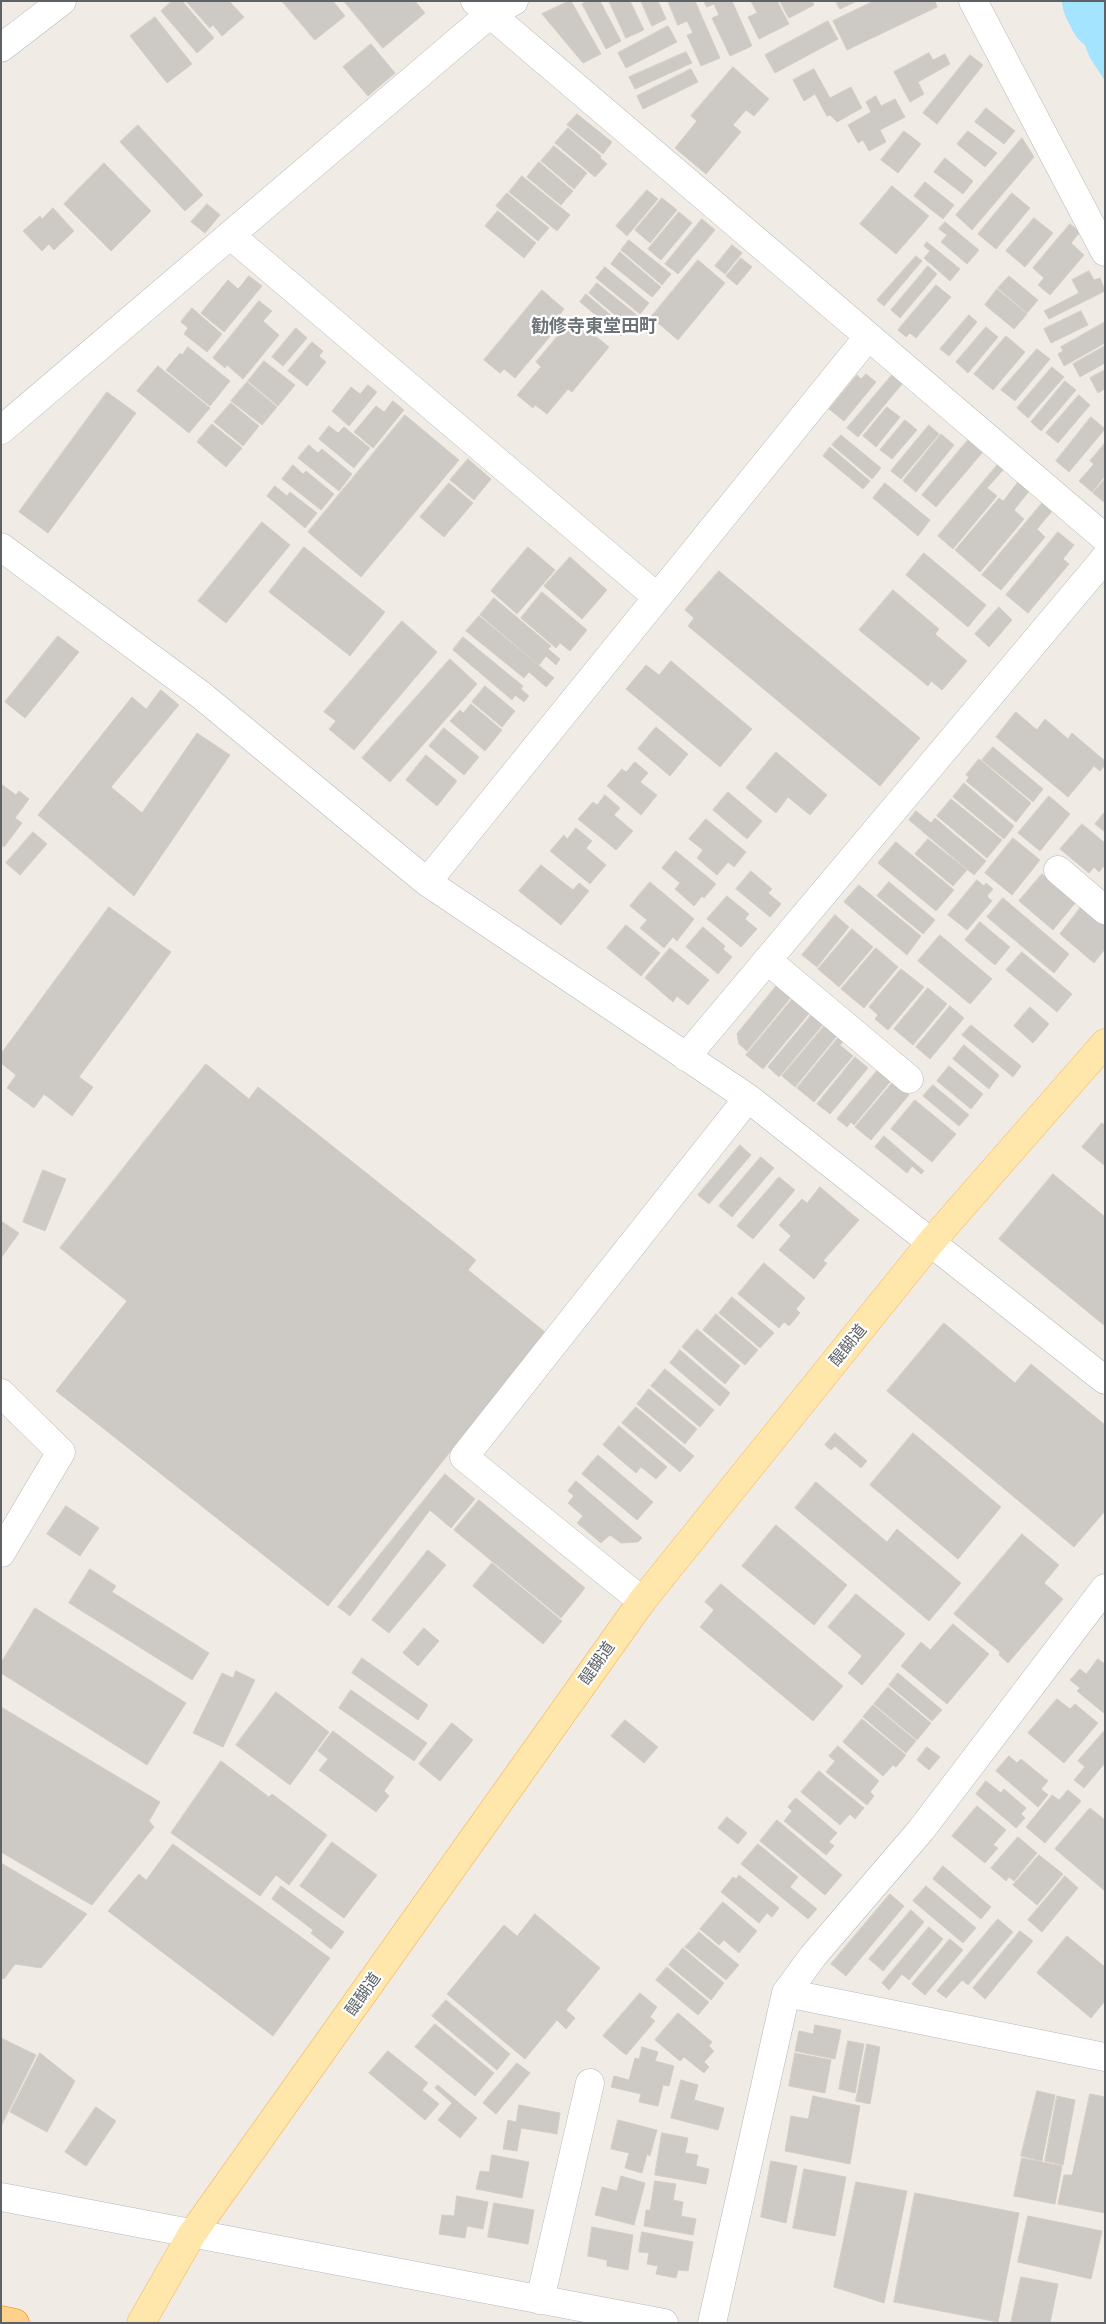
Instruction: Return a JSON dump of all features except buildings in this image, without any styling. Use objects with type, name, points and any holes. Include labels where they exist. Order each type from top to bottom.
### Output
[{"type":"highway","points":[[1,2320],[14,2323]]},
{"type":"main road","name":"醍醐道","points":[[141,2323],[192,2234],[642,1600],[931,1242],[1105,1043]]},
{"type":"street","points":[[1,48],[62,1]]},
{"type":"street","points":[[1,430],[230,235],[482,8],[514,1]]},
{"type":"street","points":[[973,1],[1105,252]]},
{"type":"street","points":[[482,8],[1105,538]]},
{"type":"street","points":[[230,235],[657,597]]},
{"type":"street","points":[[427,882],[868,337]]},
{"type":"street","points":[[1,547],[201,695],[427,882],[748,1098],[1105,1380]]},
{"type":"street","points":[[686,1057],[1105,558]]},
{"type":"street","points":[[1058,870],[1105,910]]},
{"type":"street","points":[[768,960],[910,1079]]},
{"type":"street","points":[[642,1600],[464,1457],[748,1098]]},
{"type":"street","points":[[1,1393],[61,1452],[1,1553]]},
{"type":"street","points":[[712,2323],[786,1992],[813,1956],[921,1830],[1105,1588]]},
{"type":"street","points":[[786,1992],[1105,2056]]},
{"type":"street","points":[[540,2300],[590,2083]]},
{"type":"street","points":[[1,2197],[664,2323]]},
{"type":"water","points":[[1067,1],[1095,1],[1105,19],[1105,81],[1090,58]]},
{"type":"waterway","points":[[1098,1],[1105,15]]},
{"type":"district","name":"勧修寺東堂田町","points":[[594,326]]}]
